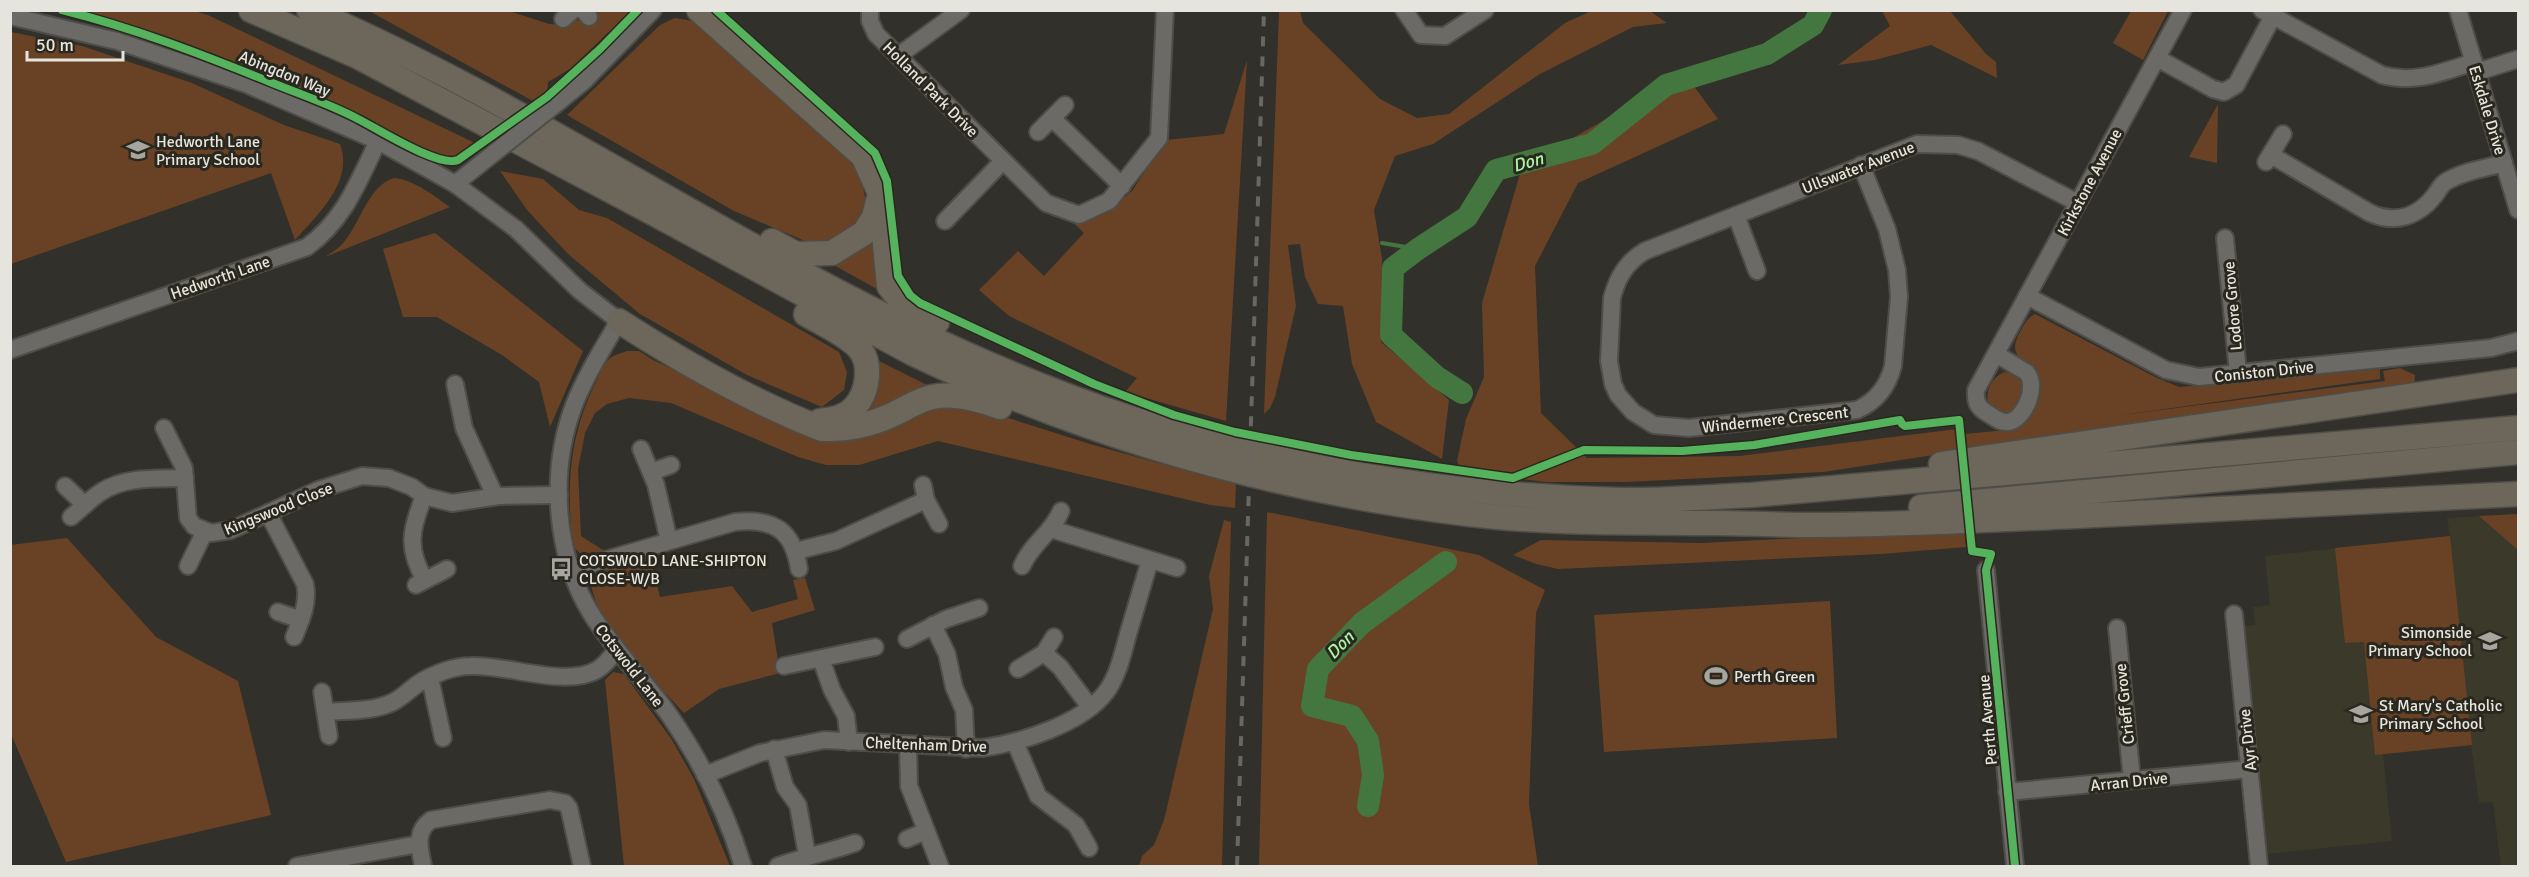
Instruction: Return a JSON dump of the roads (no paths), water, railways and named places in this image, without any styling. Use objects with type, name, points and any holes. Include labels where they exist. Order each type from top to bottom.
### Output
[{"type":"highway","points":[[251,10],[357,56],[955,374],[1034,407],[1129,430],[1226,446],[1301,463],[1429,484],[1511,494],[1614,500],[1752,495],[2518,428]]},
{"type":"highway","points":[[309,10],[464,84],[807,276],[884,316],[1129,430],[1268,478],[1357,496],[1470,514],[1569,522],[1815,525],[1936,522],[2518,494]]},
{"type":"highway","points":[[699,10],[863,156],[880,193],[889,286],[908,309],[1084,389],[1129,430]]},
{"type":"highway","points":[[611,165],[684,196],[796,254],[832,253],[864,233],[874,218],[880,193]]},
{"type":"highway","points":[[710,244],[733,270],[843,335],[859,349],[867,363],[867,381],[854,409],[842,417],[829,421],[805,422]]},
{"type":"highway","points":[[619,321],[710,377],[822,429],[842,430],[870,424],[916,401],[933,396],[952,395],[991,404],[1095,442],[1129,430]]},
{"type":"highway","points":[[1752,495],[1960,460],[2518,380]]},
{"type":"highway","points":[[1715,523],[1904,509],[2518,452]]},
{"type":"street","points":[[455,184],[584,81],[653,10]]},
{"type":"street","name":"Holland Park Drive","points":[[870,10],[870,21],[876,34],[1046,203],[1079,214],[1109,201],[1159,138],[1165,10]]},
{"type":"street","points":[[898,56],[961,10]]},
{"type":"street","points":[[1404,10],[1421,35],[1445,36],[1485,10]]},
{"type":"street","name":"Kirkstone Avenue","points":[[1996,354],[2182,10]]},
{"type":"street","name":"Eskdale Drive","points":[[2458,10],[2504,163],[2514,179],[2518,210]]},
{"type":"street","points":[[2157,58],[2213,89],[2224,92],[2236,85],[2267,13],[2382,75],[2394,78],[2419,78],[2518,58]]},
{"type":"street","name":"Abingdon Way","points":[[10,16],[117,40],[191,64],[322,115],[378,141],[455,184],[516,229],[580,291],[619,321]]},
{"type":"street","points":[[1038,132],[1065,105]]},
{"type":"street","points":[[1052,118],[1122,186]]},
{"type":"street","points":[[2283,134],[2268,158],[2384,219],[2402,218],[2420,212],[2444,183],[2456,176],[2504,163]]},
{"type":"street","name":"Hedworth Lane","points":[[10,350],[308,247],[333,226],[348,204],[378,141]]},
{"type":"street","name":"Ullswater Avenue","points":[[1618,394],[1610,373],[1612,298],[1615,286],[1624,270],[1645,251],[1917,144],[1958,145],[1978,151],[2078,203]]},
{"type":"street","points":[[945,221],[1003,161]]},
{"type":"street","name":"Windermere Crescent","points":[[1618,394],[1633,412],[1643,419],[1654,425],[1676,429],[1857,410],[1875,398],[1890,378],[1893,366],[1899,285],[1887,229],[1861,165]]},
{"type":"street","points":[[1736,214],[1757,271]]},
{"type":"street","name":"Lodore Grove","points":[[2225,238],[2238,373]]},
{"type":"street","name":"Coniston Drive","points":[[2027,296],[2166,370],[2199,377],[2491,348],[2518,341]]},
{"type":"street","name":"Cotswold Lane","points":[[619,321],[588,374],[574,405],[565,436],[559,495],[564,542],[572,570],[591,614],[616,651],[668,713],[705,775],[728,825],[743,867]]},
{"type":"street","points":[[455,384],[464,428],[495,496]]},
{"type":"street","name":"Kingswood Close","points":[[164,428],[178,453],[185,477],[188,518],[194,526],[204,531],[221,533],[231,530],[318,490],[362,477],[375,476],[400,482],[424,496],[452,503],[495,496],[559,495]]},
{"type":"street","points":[[641,449],[651,472],[669,541]]},
{"type":"street","points":[[651,472],[671,465]]},
{"type":"street","points":[[71,517],[101,492],[116,484],[185,477]]},
{"type":"street","points":[[65,486],[85,505]]},
{"type":"street","points":[[796,550],[836,541],[925,493],[939,524]]},
{"type":"street","points":[[424,496],[412,532],[413,555],[420,583],[447,568]]},
{"type":"street","points":[[1022,566],[1032,546],[1051,530],[1061,511]]},
{"type":"street","points":[[268,513],[305,584],[306,602],[294,637]]},
{"type":"street","points":[[572,570],[735,522],[751,520],[777,526],[786,534],[796,550],[800,569]]},
{"type":"street","points":[[1051,530],[1177,568]]},
{"type":"street","name":"Kingswood Close","points":[[188,566],[204,531]]},
{"type":"street","name":"Cheltenham Drive","points":[[705,775],[774,749],[824,740],[966,748],[1000,746],[1051,729],[1090,707],[1106,692],[1118,669],[1150,560]]},
{"type":"street","name":"Perth Avenue","points":[[1986,570],[2015,867]]},
{"type":"street","points":[[907,639],[933,625],[979,608]]},
{"type":"street","points":[[278,612],[301,620]]},
{"type":"street","name":"Ayr Drive","points":[[2234,614],[2259,867]]},
{"type":"street","points":[[933,625],[946,654],[954,687],[964,710],[966,748]]},
{"type":"street","name":"Crieff Grove","points":[[2117,628],[2132,780]]},
{"type":"street","points":[[1018,669],[1044,653],[1054,637]]},
{"type":"street","points":[[784,666],[875,647]]},
{"type":"street","points":[[326,712],[380,706],[393,702],[430,678],[470,666],[546,675],[586,674],[604,665],[616,651]]},
{"type":"street","points":[[1044,653],[1060,668],[1090,707]]},
{"type":"street","points":[[821,659],[832,690],[846,716],[849,742]]},
{"type":"street","points":[[430,678],[443,738]]},
{"type":"street","points":[[322,693],[329,736]]},
{"type":"street","points":[[1015,742],[1038,796],[1082,821],[1089,848]]},
{"type":"street","points":[[908,745],[909,786],[940,867]]},
{"type":"street","points":[[774,749],[785,787],[798,805],[807,855]]},
{"type":"street","name":"Arran Drive","points":[[2007,792],[2250,769]]},
{"type":"street","points":[[423,867],[419,844],[421,831],[431,820],[558,800],[565,803],[572,816],[582,867]]},
{"type":"street","points":[[907,839],[926,831]]},
{"type":"street","points":[[778,867],[807,855],[828,852],[855,843]]},
{"type":"street","points":[[297,867],[419,844]]},
{"type":"waterway","name":"Don","points":[[1462,393],[1437,377],[1391,335],[1393,268],[1467,217],[1496,170],[1592,144],[1666,85],[1767,54],[1813,25],[1821,10]]},
{"type":"waterway","points":[[1382,243],[1418,249]]},
{"type":"waterway","name":"Don","points":[[1368,806],[1373,775],[1368,741],[1352,716],[1312,706],[1318,669],[1362,623],[1446,562]]},
{"type":"railway","points":[[1237,866],[1264,10]]},
{"type":"place","name":"Hedworth Lane Primary School","points":[[138,150]]},
{"type":"place","name":"COTSWOLD LANE-SHIPTON CLOSE-W/B","points":[[561,569]]},
{"type":"place","name":"Simonside Primary School","points":[[2490,641]]},
{"type":"place","name":"Perth Green","points":[[1716,676]]},
{"type":"place","name":"St Mary's Catholic Primary School","points":[[2361,714]]}]
